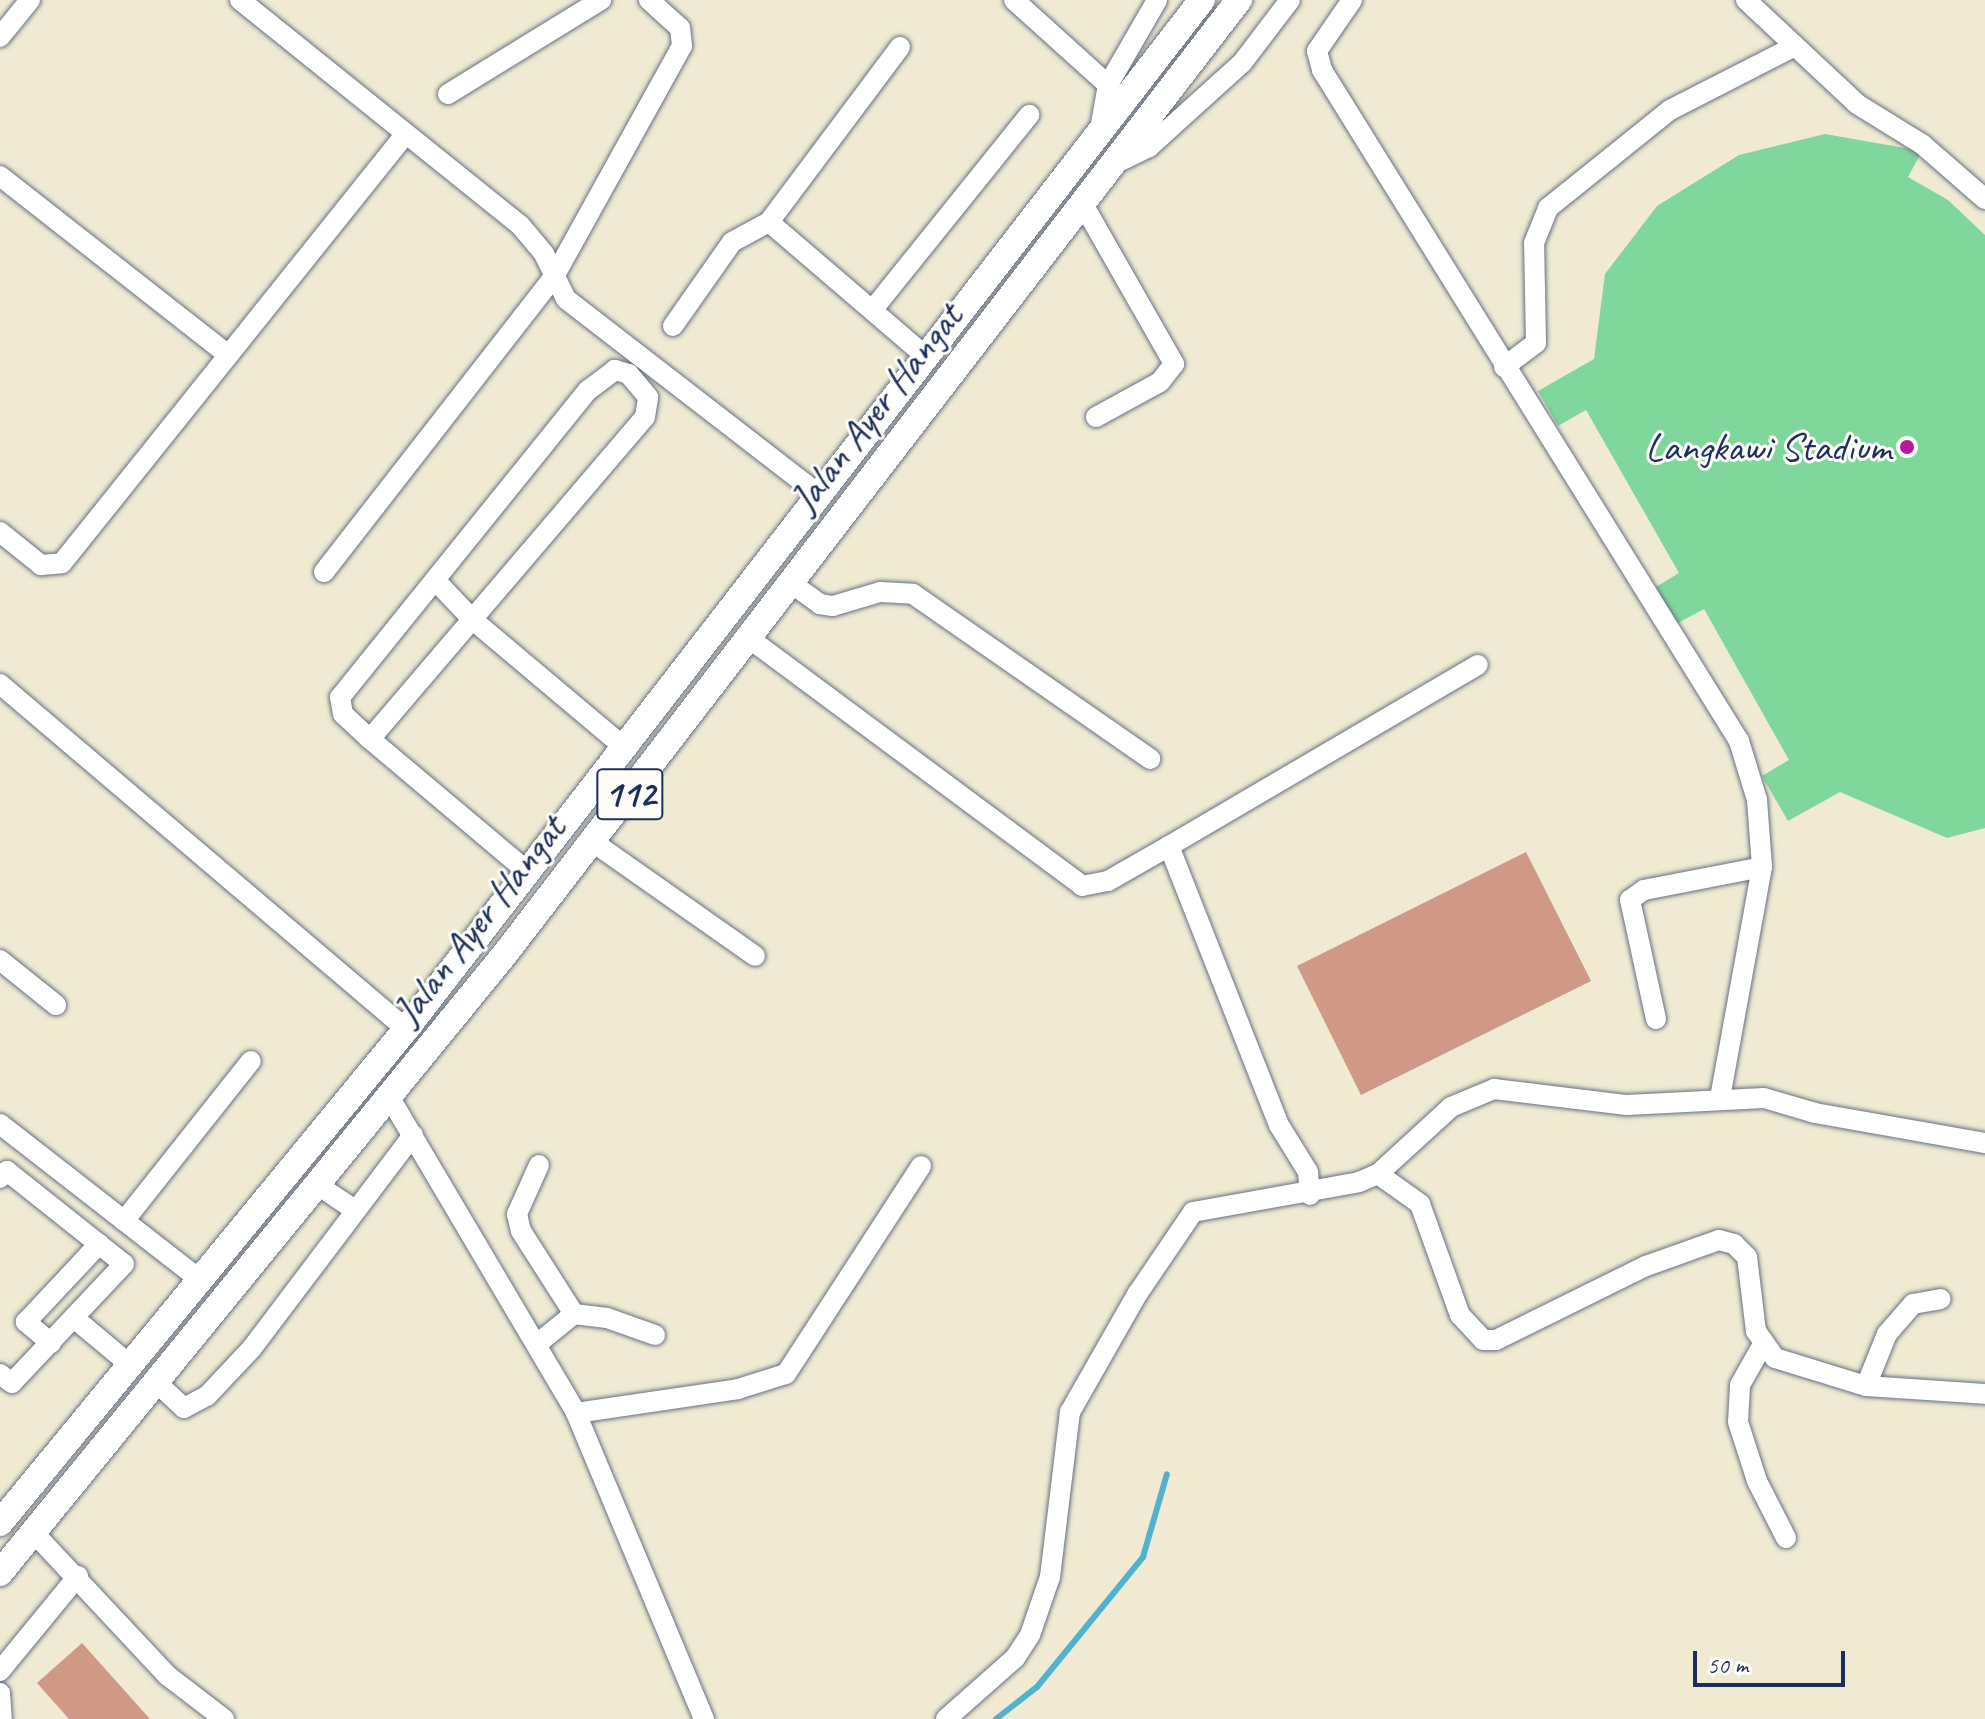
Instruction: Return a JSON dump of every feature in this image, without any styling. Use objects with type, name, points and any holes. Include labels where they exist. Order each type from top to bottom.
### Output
[{"type":"main road","name":"Jalan Ayer Hangat","points":[[0,1523],[406,1029],[625,748],[924,355],[1088,150],[1202,0]]},
{"type":"main road","name":"Jalan Ayer Hangat","points":[[0,1573],[319,1186],[593,842],[1084,206],[1239,0]]},
{"type":"street","points":[[0,37],[30,0]]},
{"type":"street","points":[[240,0],[404,136],[520,225],[555,275],[566,299],[818,494]]},
{"type":"street","points":[[448,94],[601,0]]},
{"type":"street","points":[[324,572],[555,275],[682,46],[680,28],[649,0]]},
{"type":"street","points":[[1014,0],[1108,85]]},
{"type":"street","points":[[1088,150],[1102,124],[1108,85],[1157,0]]},
{"type":"street","points":[[1114,164],[1149,147],[1242,63],[1290,0]]},
{"type":"street","points":[[1352,0],[1317,51],[1318,60],[1504,367],[1739,741],[1757,800],[1762,867],[1720,1097]]},
{"type":"street","points":[[1746,0],[1857,104],[1923,145],[1985,199]]},
{"type":"street","points":[[673,326],[732,242],[769,222],[900,47]]},
{"type":"street","points":[[1504,367],[1536,343],[1534,243],[1548,208],[1670,110],[1793,47]]},
{"type":"street","points":[[874,308],[1029,115]]},
{"type":"street","points":[[0,532],[41,565],[62,563],[404,136]]},
{"type":"street","points":[[0,176],[228,355]]},
{"type":"street","points":[[1084,206],[1174,364],[1160,382],[1096,417]]},
{"type":"street","points":[[769,222],[874,308],[924,355]]},
{"type":"street","points":[[370,739],[645,417],[648,397],[640,382],[615,370],[602,376],[340,697],[343,714],[370,739],[527,871]]},
{"type":"street","points":[[435,580],[473,620],[625,748]]},
{"type":"street","points":[[791,583],[820,604],[833,606],[880,592],[913,594],[1150,759]]},
{"type":"street","points":[[750,639],[1082,886],[1108,881],[1478,665]]},
{"type":"street","points":[[0,684],[406,1029]]},
{"type":"street","points":[[593,842],[755,956]]},
{"type":"street","points":[[1169,846],[1274,1113],[1308,1172],[1310,1195]]},
{"type":"street","points":[[1656,1019],[1630,900],[1644,890],[1762,867]]},
{"type":"street","points":[[0,960],[56,1005]]},
{"type":"street","points":[[124,1221],[251,1061]]},
{"type":"street","points":[[946,1719],[1015,1658],[1030,1635],[1050,1577],[1070,1412],[1182,1221],[1214,1204],[1310,1195],[1378,1174],[1451,1107],[1494,1089],[1627,1105],[1720,1097],[1764,1098],[1815,1113],[1985,1143]]},
{"type":"street","points":[[390,1098],[576,1413],[704,1719]]},
{"type":"street","points":[[0,1124],[199,1279]]},
{"type":"street","points":[[156,1382],[184,1408],[207,1396],[252,1348],[413,1135]]},
{"type":"street","points":[[539,1165],[517,1214],[521,1231],[574,1314]]},
{"type":"street","points":[[576,1413],[738,1389],[786,1374],[921,1166]]},
{"type":"street","points":[[0,1178],[7,1171],[124,1264],[12,1383],[0,1374]]},
{"type":"street","points":[[1378,1174],[1420,1204],[1460,1315],[1483,1340],[1496,1340],[1646,1266],[1719,1240],[1734,1244],[1747,1257],[1762,1346],[1775,1358],[1866,1386],[1985,1394]]},
{"type":"street","points":[[319,1186],[355,1210]]},
{"type":"street","points":[[51,1343],[26,1322],[99,1244]]},
{"type":"street","points":[[1866,1386],[1887,1334],[1913,1304],[1941,1299]]},
{"type":"street","points":[[537,1344],[574,1314],[607,1318],[655,1335]]},
{"type":"street","points":[[74,1318],[129,1364]]},
{"type":"street","points":[[1762,1346],[1740,1385],[1738,1422],[1757,1481],[1786,1538]]},
{"type":"street","points":[[34,1533],[78,1576],[168,1676],[224,1719]]},
{"type":"street","points":[[0,1671],[78,1576]]},
{"type":"street","points":[[0,1693],[2,1719]]},
{"type":"green space","points":[[1825,134],[1922,151],[1908,177],[1948,200],[1985,235],[1985,828],[1947,838],[1840,792],[1788,821],[1762,776],[1789,760],[1704,609],[1676,624],[1656,587],[1679,573],[1586,410],[1558,426],[1538,391],[1594,359],[1605,274],[1657,206],[1739,155]]},
{"type":"building","points":[[1526,852],[1591,981],[1361,1095],[1297,966]]},
{"type":"building","points":[[82,1643],[150,1719],[69,1719],[37,1683]]},
{"type":"waterway","points":[[996,1719],[1037,1687],[1143,1557],[1167,1474]]},
{"type":"place","name":"Langkawi Stadium","points":[[1907,447]]}]
